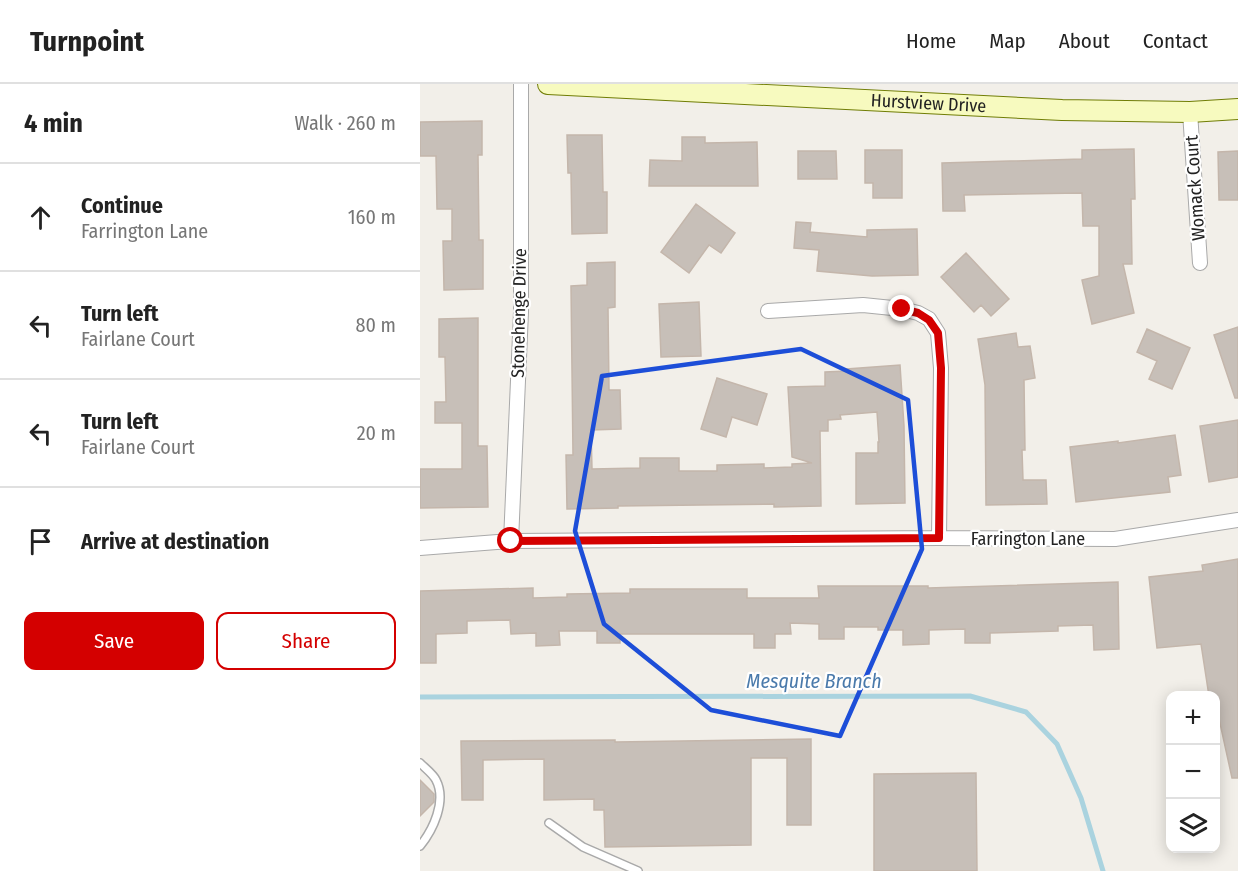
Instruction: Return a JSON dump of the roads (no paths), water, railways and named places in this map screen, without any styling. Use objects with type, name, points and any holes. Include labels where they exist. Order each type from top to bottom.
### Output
[{"type":"street","name":"Stonehenge Drive","points":[[511,541],[521,312],[520,84]]},
{"type":"street","name":"Hurstview Drive","points":[[548,84],[756,89],[1062,110],[1190,112],[1238,109]]},
{"type":"street","name":"Womack Court","points":[[1190,112],[1200,263]]},
{"type":"street","points":[[768,311],[863,305],[902,309],[918,313],[929,320],[938,333],[941,368],[939,538]]},
{"type":"street","name":"Farrington Lane","points":[[420,548],[511,541],[1115,539],[1238,520]]},
{"type":"lane","points":[[420,763],[437,780],[441,803],[427,837],[420,846]]},
{"type":"lane","points":[[549,823],[583,847],[638,871]]},
{"type":"waterway","name":"Mesquite Branch","points":[[420,697],[970,696],[1026,712],[1057,744],[1081,798],[1103,871]]}]
